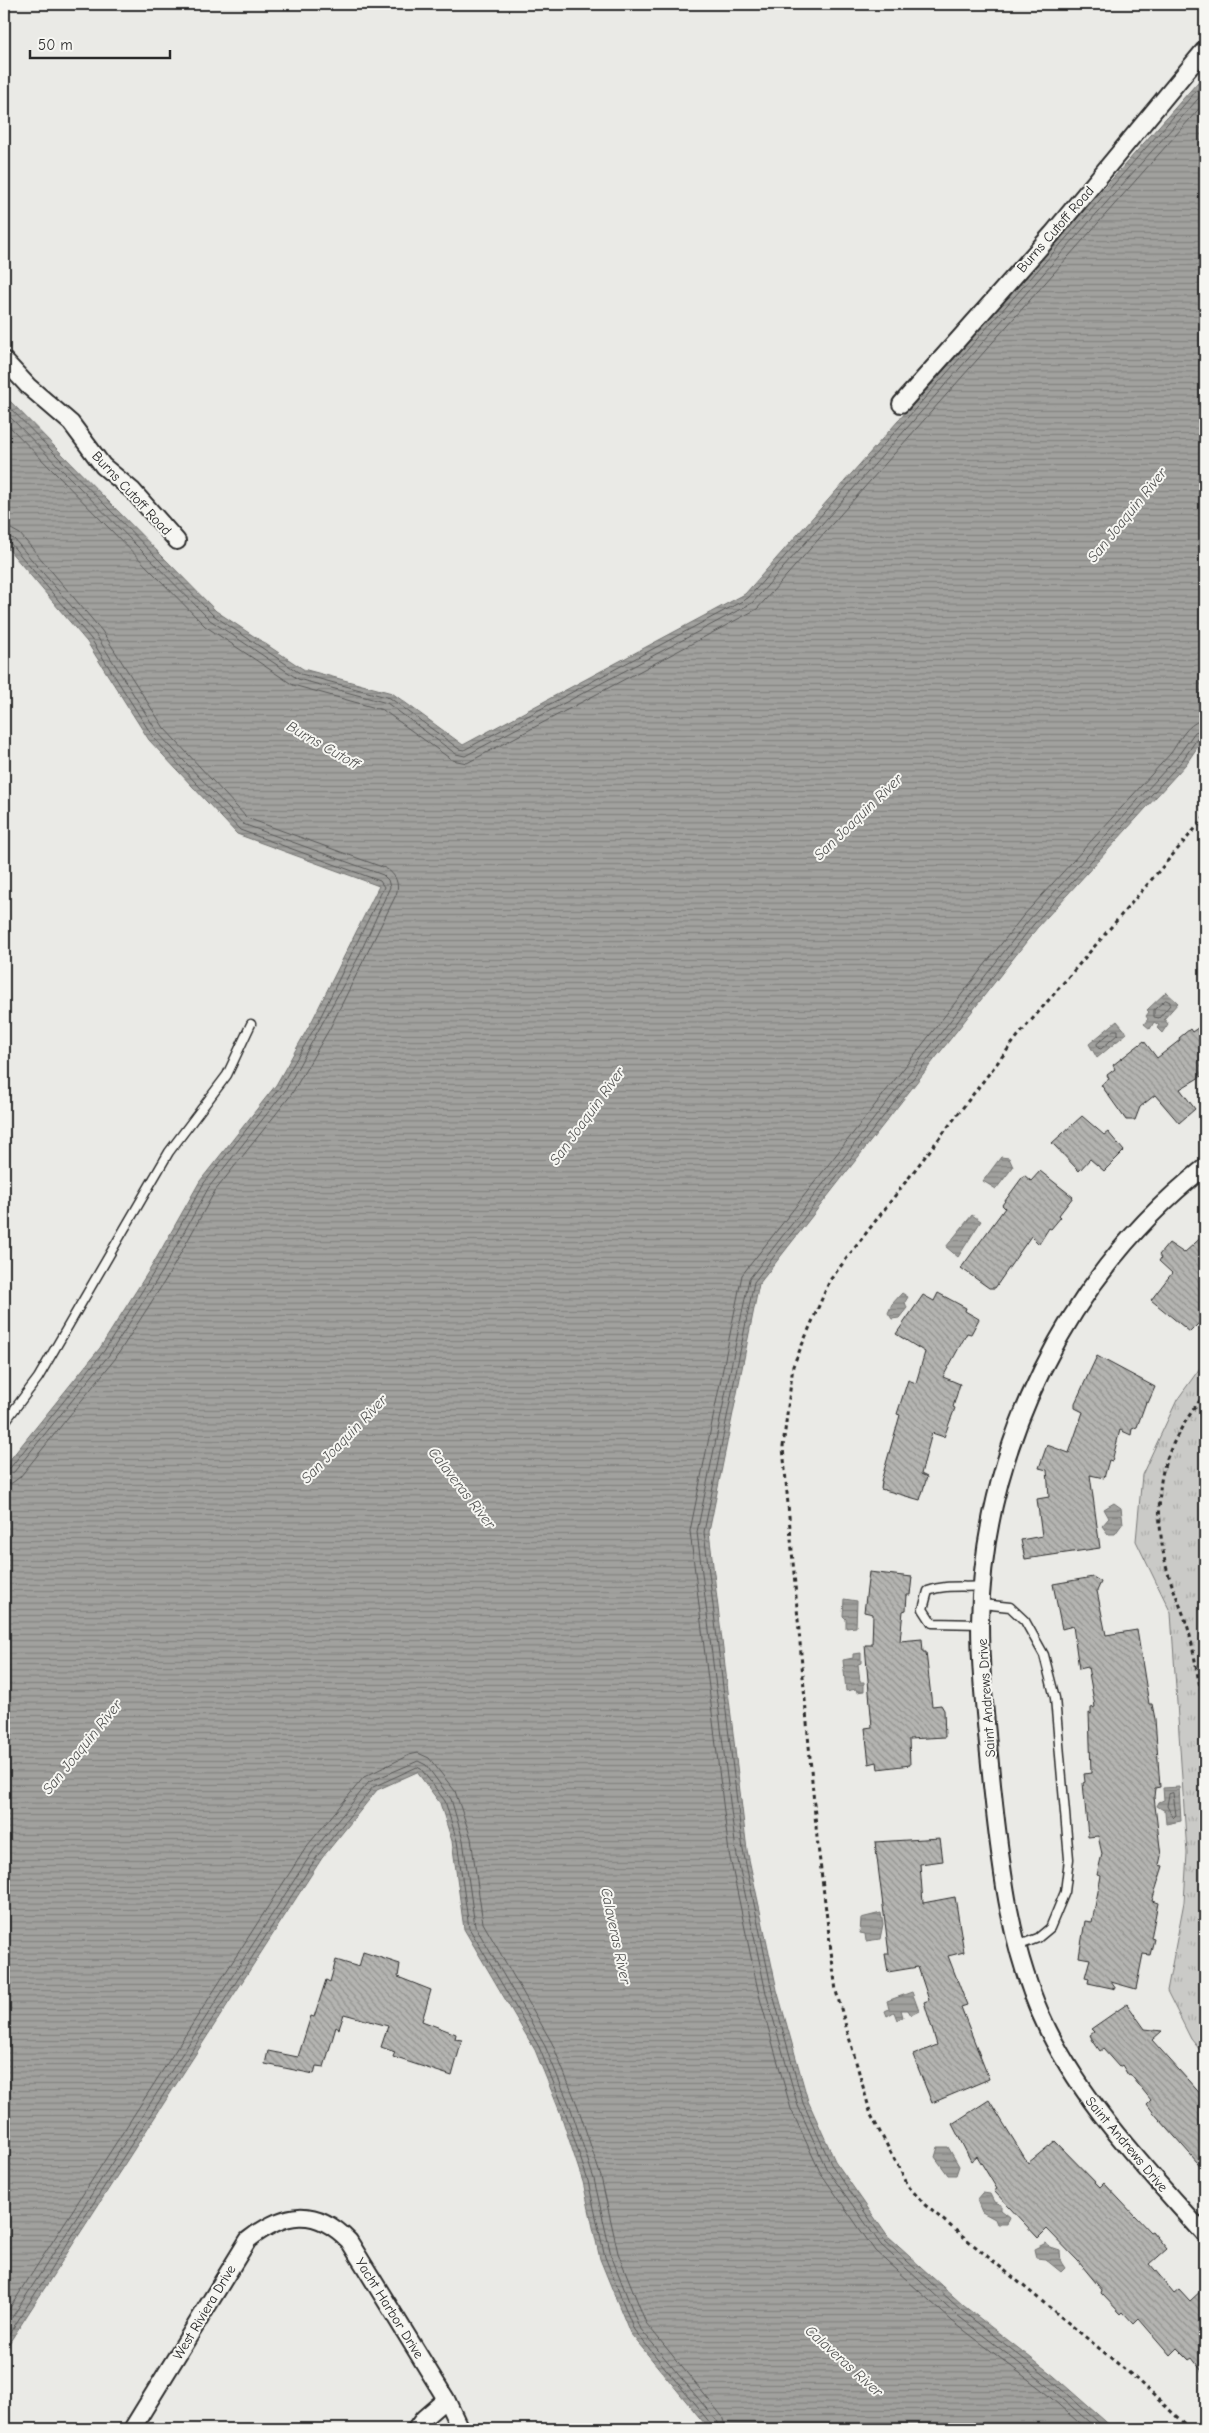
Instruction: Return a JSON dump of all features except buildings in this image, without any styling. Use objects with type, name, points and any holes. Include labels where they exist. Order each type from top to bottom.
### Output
[{"type":"street","name":"Burns Cutoff Road","points":[[901,404],[1052,234],[1205,49]]},
{"type":"street","name":"Burns Cutoff Road","points":[[4,360],[28,386],[71,423],[104,466],[133,491],[177,541]]},
{"type":"street","name":"Saint Andrews Drive","points":[[1205,1167],[1151,1216],[1116,1255],[1062,1332],[1038,1378],[1018,1426],[1002,1476],[990,1528],[980,1624],[982,1674],[1003,1887],[1017,1946],[1028,1981],[1047,2029],[1070,2070],[1096,2109],[1129,2150],[1205,2235]]},
{"type":"street","name":"Yacht Harbor Drive","points":[[294,2217],[306,2217],[327,2222],[349,2241],[446,2399],[460,2429]]},
{"type":"street","name":"West Riviera Drive","points":[[132,2429],[248,2240],[274,2221],[294,2217]]},
{"type":"street","points":[[416,2429],[424,2418],[446,2399]]},
{"type":"lane","points":[[4,1423],[43,1370],[169,1152],[226,1075],[251,1024]]},
{"type":"lane","points":[[980,1624],[932,1623],[924,1610],[928,1591],[943,1585],[964,1588],[983,1586]]},
{"type":"lane","points":[[982,1604],[1010,1607],[1025,1621],[1044,1655],[1055,1698],[1069,1858],[1065,1892],[1050,1928],[1038,1938],[1017,1946]]},
{"type":"path","points":[[1205,1394],[1183,1426],[1163,1470],[1161,1520],[1168,1572],[1189,1630],[1205,1706]]},
{"type":"path","points":[[1205,1804],[1205,1834]]},
{"type":"green space","points":[[1205,1361],[1205,2056],[1191,2039],[1167,1991],[1184,1902],[1187,1853],[1171,1613],[1136,1541],[1142,1475],[1177,1400]]},
{"type":"water","points":[[1205,74],[1205,736],[1186,764],[1037,928],[759,1284],[709,1532],[747,1850],[777,1990],[808,2101],[835,2161],[888,2237],[964,2306],[1054,2376],[1114,2429],[709,2429],[630,2333],[600,2259],[583,2182],[560,2112],[535,2050],[464,1929],[452,1841],[440,1803],[417,1772],[377,1790],[322,1858],[4,2351],[4,1467],[100,1348],[152,1266],[200,1181],[276,1085],[313,1019],[379,886],[237,834],[149,740],[87,642],[4,544],[4,395],[216,611],[303,669],[392,693],[463,745],[745,594]]},
{"type":"water","points":[[1166,992],[1178,1003],[1164,1019],[1168,1024],[1162,1033],[1157,1028],[1159,1025],[1154,1022],[1150,1029],[1144,1024],[1148,1019],[1146,1016],[1149,1012],[1147,1010]]},
{"type":"water","points":[[1117,1021],[1127,1033],[1097,1058],[1089,1044]]},
{"type":"water","points":[[1001,1157],[1009,1158],[1013,1167],[996,1189],[983,1181]]},
{"type":"water","points":[[972,1215],[981,1221],[958,1257],[946,1247]]},
{"type":"water","points":[[902,1293],[908,1297],[905,1302],[907,1308],[899,1318],[892,1319],[888,1313],[892,1304]]},
{"type":"water","points":[[1114,1503],[1121,1508],[1123,1523],[1115,1534],[1108,1534],[1102,1526],[1109,1518],[1104,1509]]},
{"type":"water","points":[[844,1599],[857,1601],[856,1627],[846,1628],[846,1619],[843,1616]]},
{"type":"water","points":[[861,1653],[861,1663],[858,1664],[860,1682],[864,1682],[864,1691],[857,1692],[856,1689],[846,1691],[843,1660],[853,1658],[853,1654]]},
{"type":"water","points":[[1179,1787],[1181,1821],[1166,1824],[1165,1811],[1157,1806],[1159,1802],[1164,1800],[1163,1788]]},
{"type":"water","points":[[881,1913],[883,1924],[880,1939],[866,1941],[865,1934],[860,1933],[861,1918]]},
{"type":"water","points":[[912,1992],[919,2011],[911,2015],[908,2010],[901,2010],[903,2017],[897,2020],[894,2012],[887,2016],[885,2011],[889,2009],[887,2001]]},
{"type":"water","points":[[938,2147],[948,2147],[959,2166],[956,2175],[948,2175],[935,2157]]},
{"type":"water","points":[[983,2193],[990,2194],[994,2202],[1001,2205],[1001,2210],[1010,2217],[1007,2224],[997,2224],[995,2219],[982,2212],[977,2200]]},
{"type":"water","points":[[1046,2243],[1051,2248],[1060,2251],[1061,2262],[1065,2268],[1061,2272],[1045,2259],[1036,2258],[1034,2249]]},
{"type":"water label","name":"San Joaquin River","points":[[1127,515]]},
{"type":"water label","name":"Burns Cutoff","points":[[323,745]]},
{"type":"water label","name":"San Joaquin River","points":[[858,817]]},
{"type":"water label","name":"San Joaquin River","points":[[587,1116]]},
{"type":"water label","name":"San Joaquin River","points":[[344,1439]]},
{"type":"water label","name":"Calaveras River","points":[[462,1488]]},
{"type":"water label","name":"San Joaquin River","points":[[82,1747]]},
{"type":"water label","name":"Calaveras River","points":[[616,1936]]},
{"type":"water label","name":"Calaveras River","points":[[844,2361]]}]
